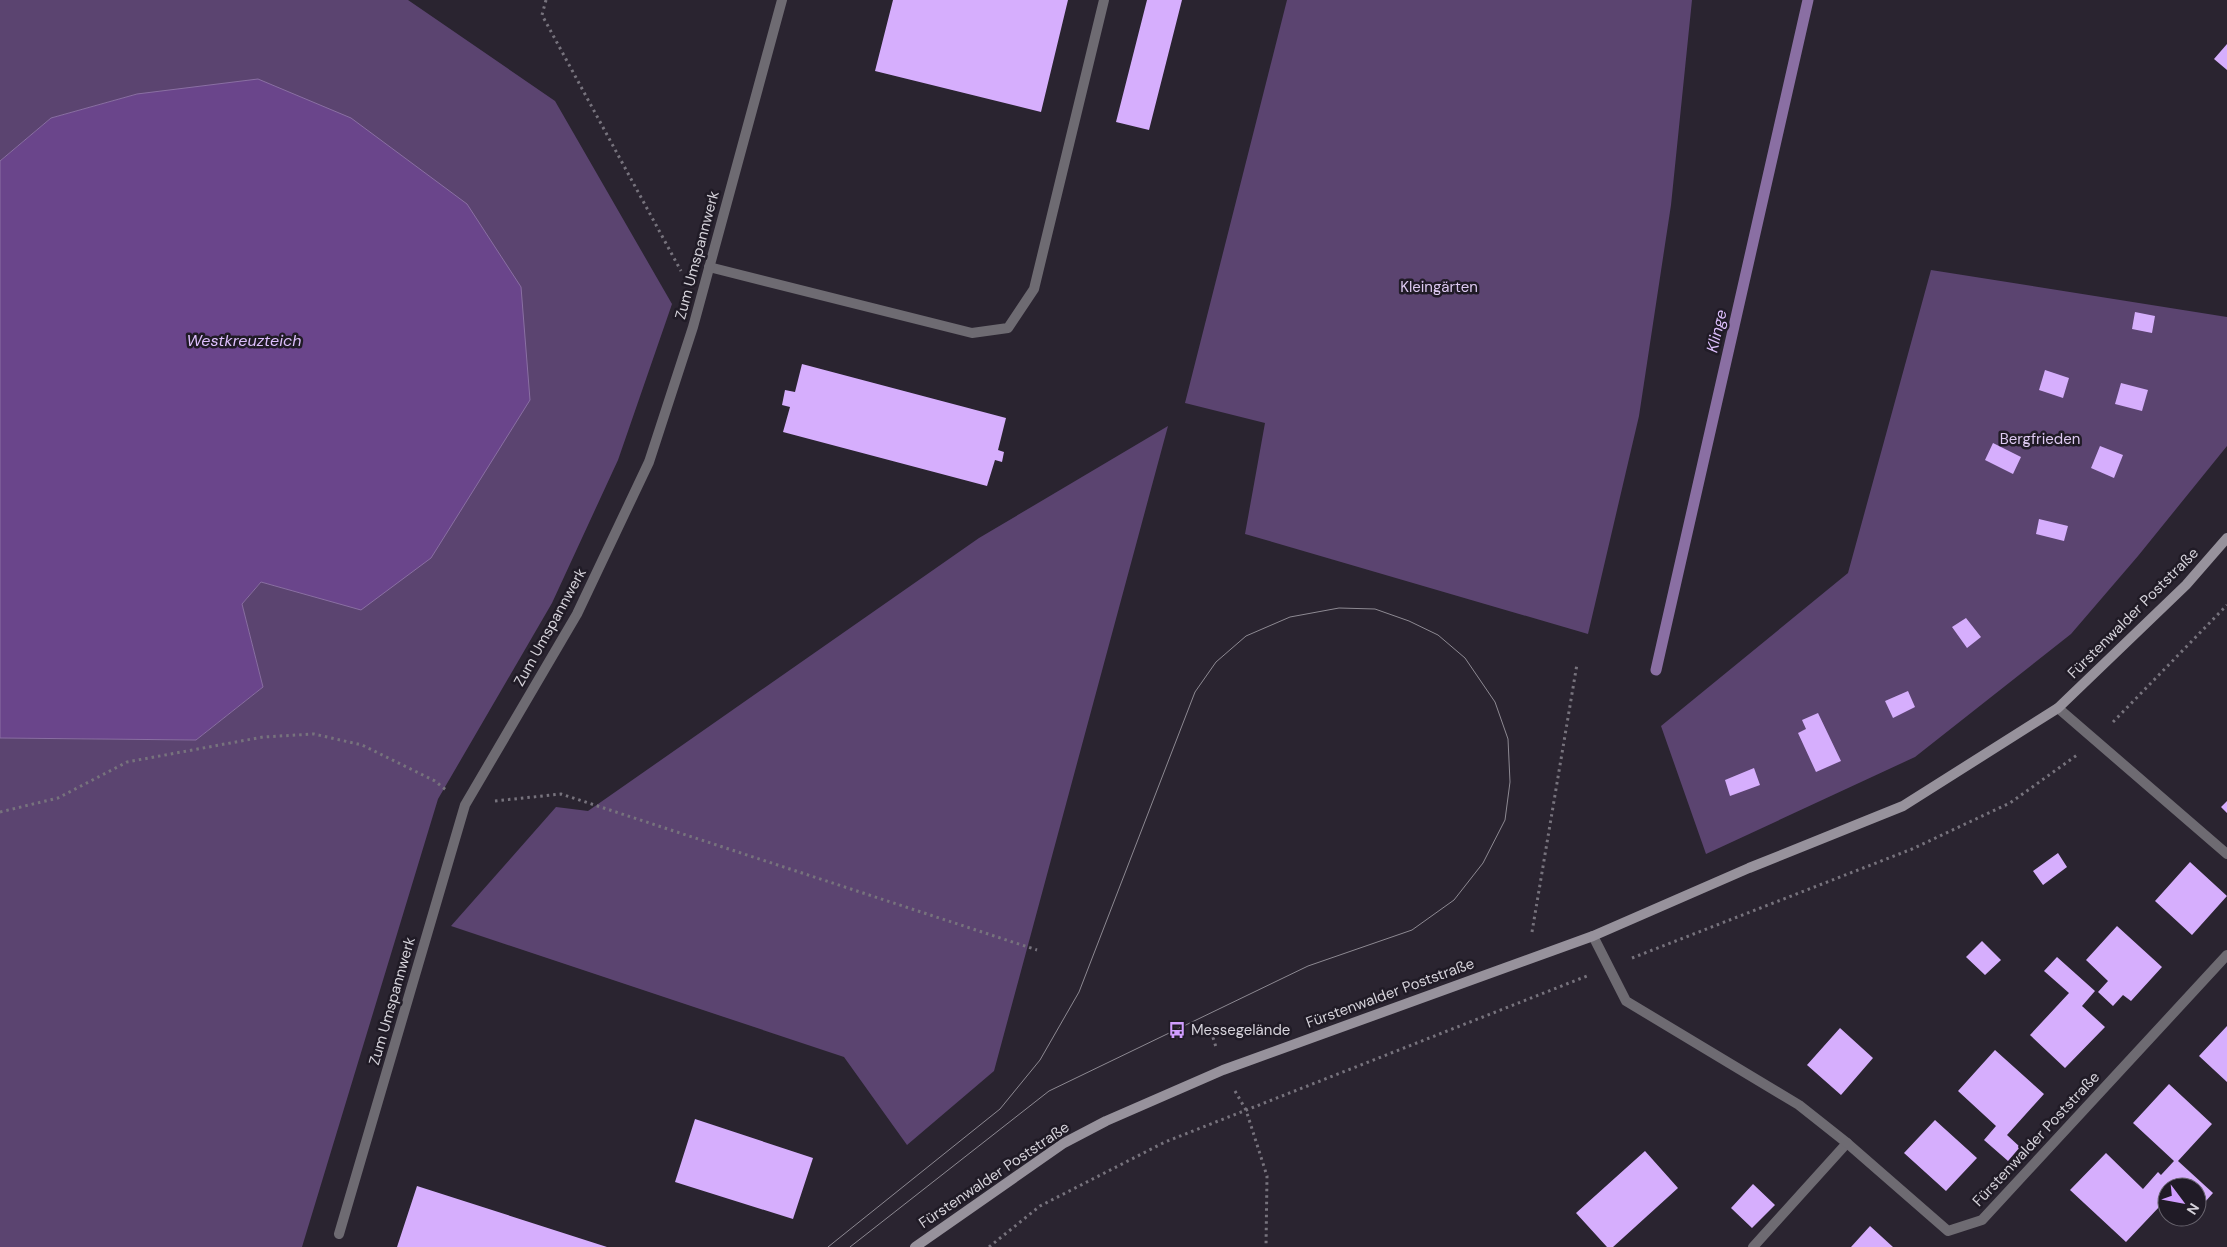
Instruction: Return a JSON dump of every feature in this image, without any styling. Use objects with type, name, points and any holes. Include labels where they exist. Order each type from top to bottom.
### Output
[{"type":"street","name":"Zum Umspannwerk","points":[[339,1234],[465,805],[578,614],[649,462],[699,303],[782,0]]},
{"type":"street","points":[[709,267],[972,333],[1008,328],[1034,289],[1104,0]]},
{"type":"street","name":"Fürstenwalder Poststraße","points":[[915,1247],[1064,1143],[1106,1120],[1223,1070],[1594,936],[1749,868],[1903,806],[2058,708],[2186,585],[2227,538]]},
{"type":"street","points":[[2058,708],[2227,854]]},
{"type":"street","name":"Fürstenwalder Poststraße","points":[[1594,936],[1626,1001],[1799,1105],[1847,1143],[1948,1231],[1982,1220],[2227,955]]},
{"type":"street","points":[[1753,1247],[1847,1143]]},
{"type":"path","points":[[546,0],[542,15],[699,303]]},
{"type":"path","points":[[1528,960],[1577,664]]},
{"type":"path","points":[[0,812],[58,798],[127,762],[263,737],[314,734],[362,745],[435,781],[465,805],[561,794],[1037,950]]},
{"type":"path","points":[[1209,1025],[1211,1032]]},
{"type":"path","points":[[1223,1070],[1246,1110],[1267,1176],[1266,1247]]},
{"type":"green space","points":[[0,0],[408,0],[555,101],[672,304],[618,460],[552,603],[438,799],[302,1247],[0,1247],[0,738],[196,740],[263,687],[242,604],[261,582],[361,609],[137,94],[51,118],[0,161]]},
{"type":"green space","name":"Kleingärten","points":[[1287,0],[1692,0],[1671,205],[1639,416],[1588,634],[1245,534],[1265,423],[1185,403]]},
{"type":"green space","name":"Bergfrieden","points":[[1931,270],[2227,317],[2227,446],[2138,556],[2071,634],[1915,757],[1706,854],[1661,726],[1848,573]]},
{"type":"green space","points":[[1168,426],[994,1071],[907,1145],[844,1057],[451,926],[556,807],[588,811],[979,538]]},
{"type":"water","name":"Westkreuzteich","points":[[258,79],[351,118],[467,204],[521,287],[530,400],[431,558],[361,610],[261,582],[242,604],[263,687],[196,740],[0,738],[0,161],[51,118],[137,94]]},
{"type":"building","points":[[893,0],[1068,0],[1041,112],[875,71]]},
{"type":"building","points":[[1147,0],[1182,0],[1149,130],[1116,122]]},
{"type":"building","points":[[2227,44],[2227,70],[2214,59]]},
{"type":"building","points":[[2135,312],[2155,316],[2152,333],[2132,329]]},
{"type":"building","points":[[802,364],[1006,418],[998,450],[1004,452],[1002,462],[995,460],[987,486],[783,432],[790,407],[782,405],[785,390],[795,392]]},
{"type":"building","points":[[2045,370],[2069,378],[2063,398],[2039,390]]},
{"type":"building","points":[[2121,383],[2148,390],[2142,411],[2115,404]]},
{"type":"building","points":[[1993,443],[2021,457],[2013,474],[1985,460]]},
{"type":"building","points":[[2100,446],[2123,455],[2114,478],[2091,468]]},
{"type":"building","points":[[2039,519],[2068,526],[2064,541],[2036,534]]},
{"type":"building","points":[[1966,618],[1981,637],[1967,648],[1952,627]]},
{"type":"building","points":[[1908,691],[1915,707],[1893,718],[1885,701]]},
{"type":"building","points":[[1818,713],[1841,761],[1816,772],[1798,733],[1806,729],[1802,720]]},
{"type":"building","points":[[1754,768],[1760,785],[1730,796],[1725,780]]},
{"type":"building","points":[[2227,801],[2227,813],[2221,807]]},
{"type":"building","points":[[2058,853],[2067,867],[2043,885],[2033,871]]},
{"type":"building","points":[[2190,862],[2227,896],[2192,935],[2155,901]]},
{"type":"building","points":[[2117,926],[2162,967],[2131,1001],[2123,995],[2113,1006],[2098,992],[2108,981],[2086,960]]},
{"type":"building","points":[[1982,941],[2001,960],[1985,975],[1966,957]]},
{"type":"building","points":[[2057,957],[2095,991],[2082,1006],[2105,1027],[2065,1068],[2030,1035],[2069,993],[2044,971]]},
{"type":"building","points":[[2227,1026],[2227,1082],[2199,1056]]},
{"type":"building","points":[[1840,1028],[1873,1058],[1841,1095],[1807,1065]]},
{"type":"building","points":[[1995,1050],[2044,1094],[2007,1135],[2020,1147],[2008,1161],[1984,1140],[1996,1126],[1958,1091]]},
{"type":"building","points":[[2169,1084],[2212,1124],[2178,1161],[2196,1177],[2157,1177],[2157,1209],[2126,1242],[2070,1190],[2106,1153],[2143,1189],[2158,1172],[2161,1175],[2174,1161],[2133,1123]]},
{"type":"building","points":[[695,1119],[813,1158],[793,1219],[675,1182]]},
{"type":"building","points":[[1935,1120],[1977,1158],[1946,1191],[1904,1153]]},
{"type":"building","points":[[1645,1151],[1678,1188],[1613,1247],[1607,1247],[1576,1213]]},
{"type":"building","points":[[1753,1184],[1775,1205],[1752,1228],[1731,1208]]},
{"type":"building","points":[[417,1186],[607,1247],[397,1247]]},
{"type":"building","points":[[2207,1188],[2213,1193],[2207,1200]]},
{"type":"building","points":[[1870,1226],[1893,1247],[1851,1247]]},
{"type":"waterway","name":"Klinge","points":[[1656,670],[1808,0]]},
{"type":"tram line","points":[[828,1247],[1000,1109],[1040,1060],[1079,992],[1195,692],[1216,662],[1246,636],[1290,617],[1339,608],[1375,609],[1409,621],[1438,635],[1465,658],[1495,702],[1508,739],[1510,782],[1505,820],[1483,863],[1454,900],[1412,930],[1308,966],[1049,1091],[850,1247]]},
{"type":"place","name":"Messegelände","points":[[1177,1030]]}]
